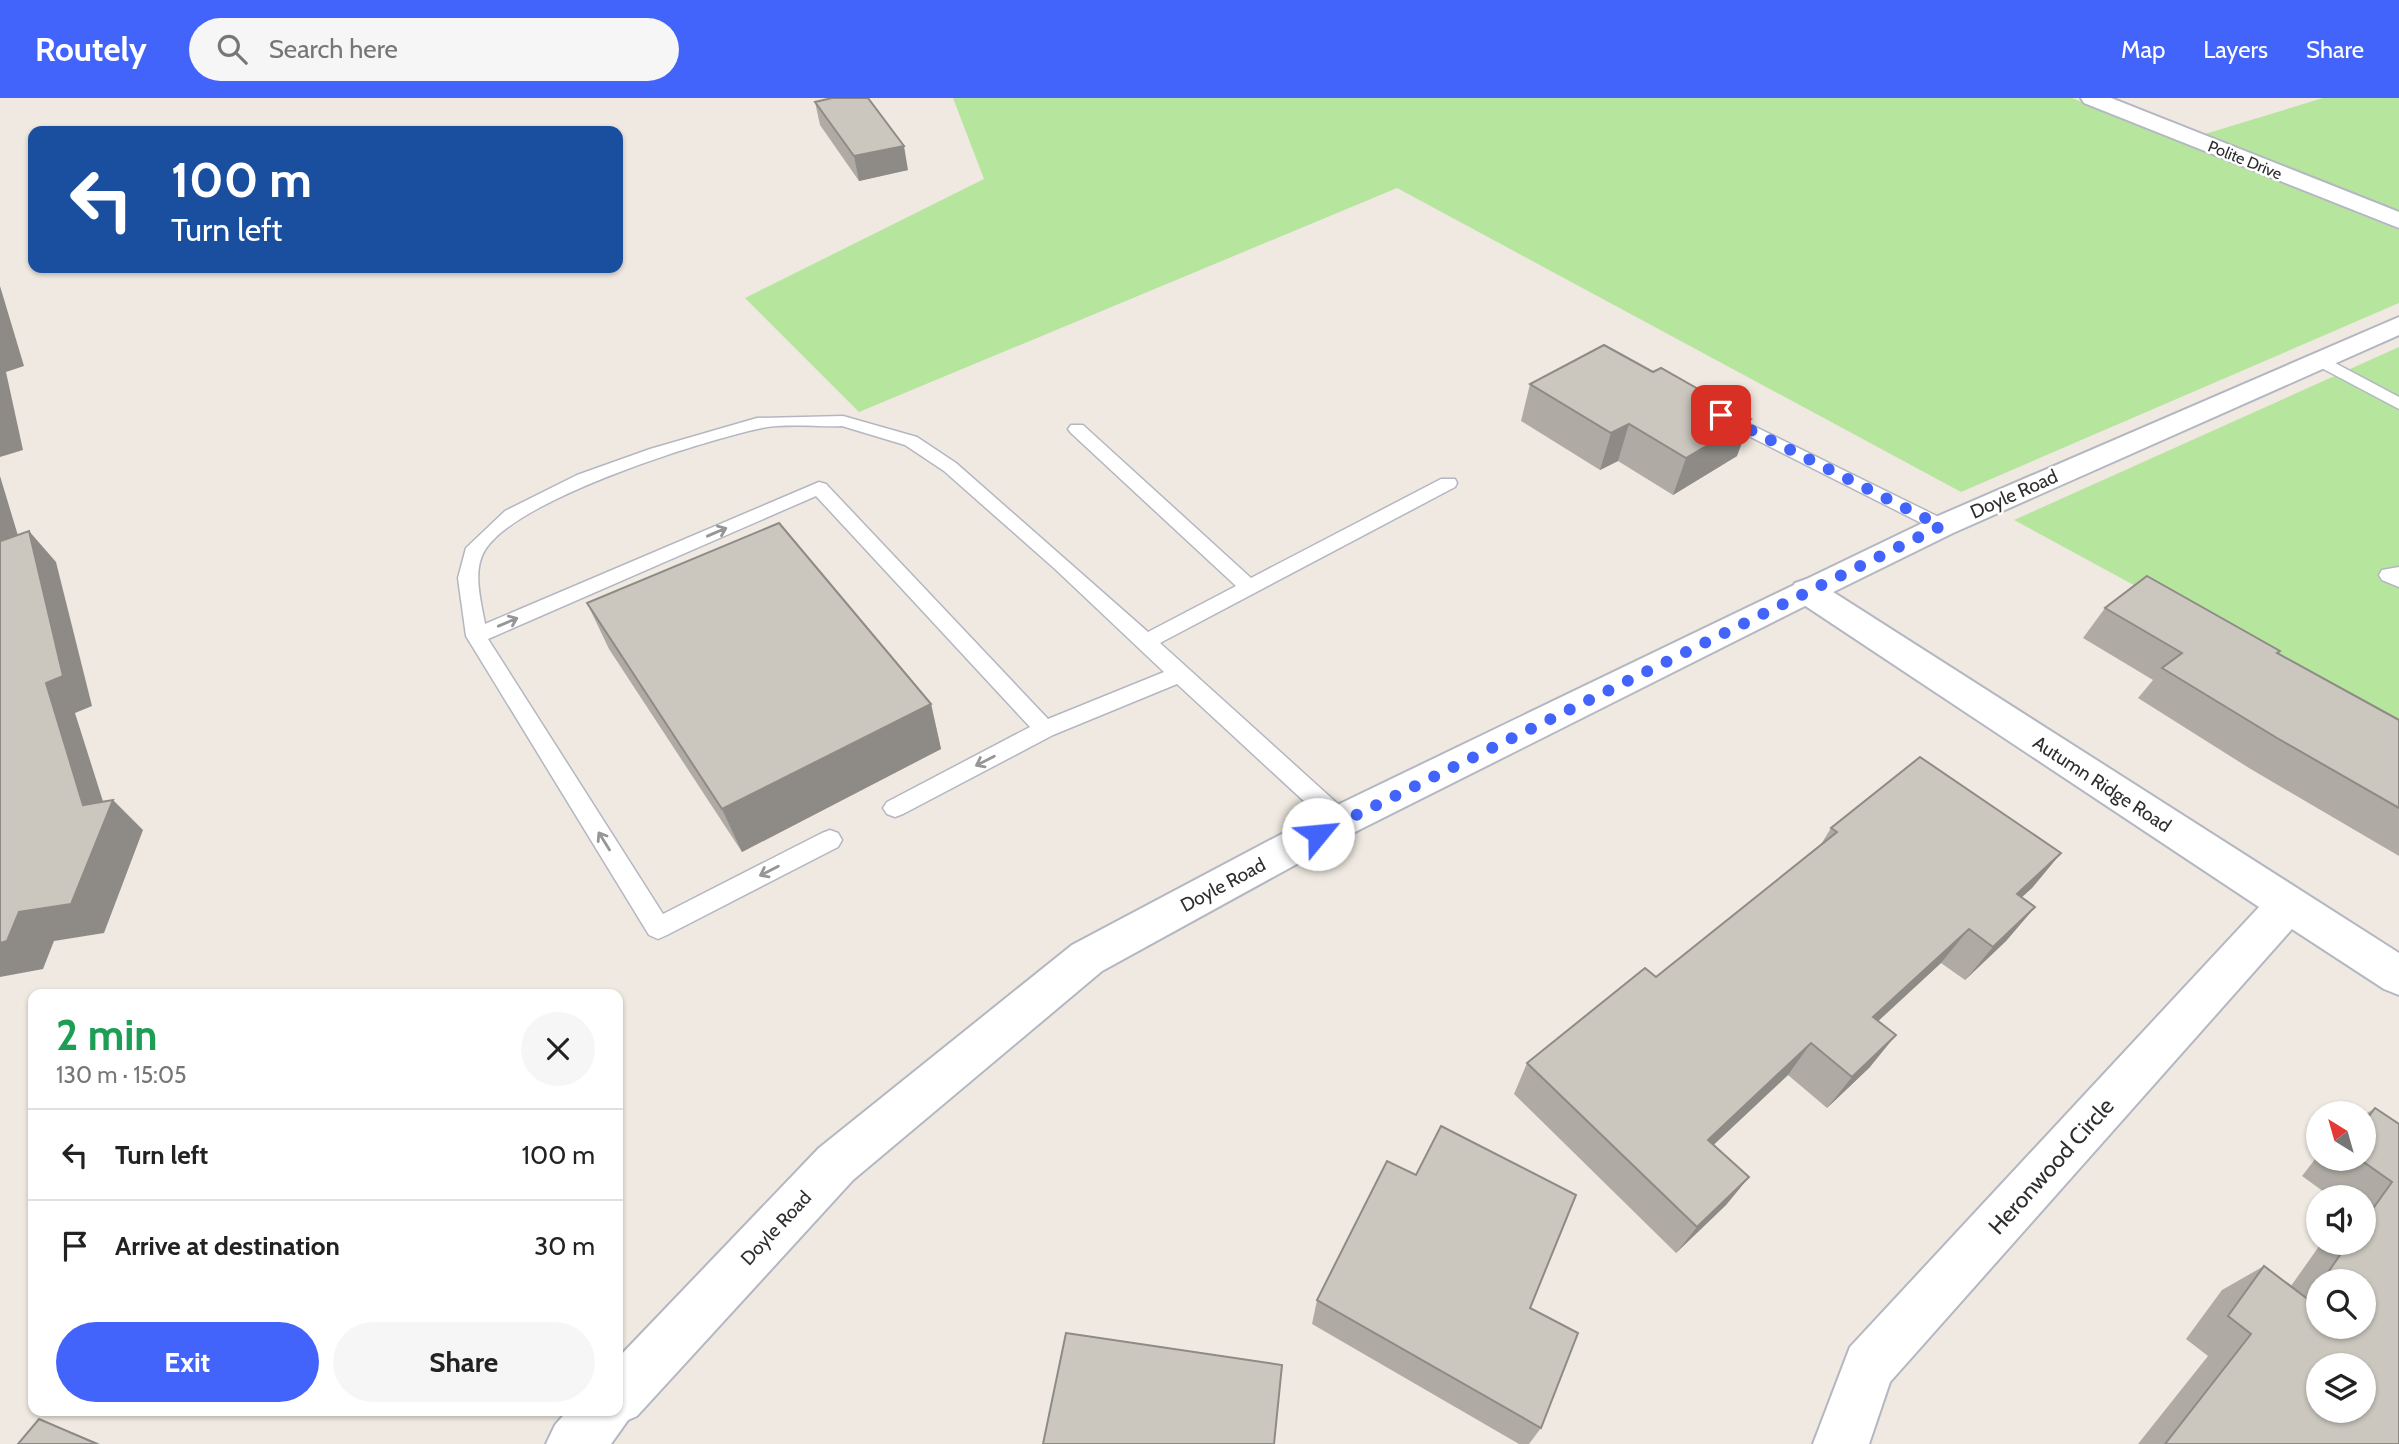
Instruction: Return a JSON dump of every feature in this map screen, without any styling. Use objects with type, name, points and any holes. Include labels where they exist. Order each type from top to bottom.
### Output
[{"type":"main road","name":"Polite Drive","points":[[2092,98],[2399,221]]},
{"type":"main road","name":"Doyle Road","points":[[623,1392],[836,1164],[1087,958],[1341,821],[1941,526],[2399,325]]},
{"type":"main road","name":"Autumn Ridge Road","points":[[1807,591],[2399,976]]},
{"type":"main road","name":"Heronwood Circle","points":[[1841,1444],[1870,1366],[2287,905]]},
{"type":"main road","points":[[574,1444],[600,1416]]},
{"type":"lane","points":[[2319,360],[2399,404]]},
{"type":"lane","points":[[1697,403],[1941,526]]},
{"type":"lane","points":[[830,840],[658,928],[476,636],[468,579],[476,548],[512,515],[584,479],[656,453],[763,422],[843,421],[911,442],[950,467],[1341,821]]},
{"type":"lane","points":[[1077,429],[1250,588]]},
{"type":"lane","points":[[1146,642],[1448,483]]},
{"type":"lane","points":[[476,636],[819,488],[1045,729]]},
{"type":"lane","points":[[2399,574],[2389,575],[2399,580]]},
{"type":"lane","points":[[895,807],[1045,729],[1180,674]]},
{"type":"green space","points":[[953,98],[2072,98],[2399,230],[2399,303],[1961,492],[1397,188],[859,412],[745,298],[984,179]]},
{"type":"green space","points":[[2323,98],[2399,98],[2399,212],[2191,129],[2205,134]]},
{"type":"green space","points":[[2399,347],[2399,729],[2014,520]]},
{"type":"building","points":[[832,98],[868,98],[904,146],[854,156],[815,102]]},
{"type":"building","points":[[1604,345],[1653,372],[1661,368],[1751,419],[1686,458],[1629,424],[1611,433],[1530,384]]},
{"type":"building","points":[[779,523],[931,704],[722,809],[587,603]]},
{"type":"building","points":[[29,531],[63,676],[46,683],[83,805],[113,800],[71,904],[19,912],[7,941],[0,943],[0,536],[1,541]]},
{"type":"building","points":[[2147,576],[2280,651],[2277,653],[2399,720],[2399,808],[2162,668],[2182,653],[2105,608]]},
{"type":"building","points":[[1920,757],[2061,853],[2017,894],[2035,907],[1993,947],[1969,929],[1873,1017],[1896,1035],[1852,1077],[1811,1043],[1708,1140],[1749,1177],[1697,1227],[1527,1063],[1645,968],[1656,977],[1837,832],[1831,828]]},
{"type":"building","points":[[2376,1109],[2399,1124],[2399,1444],[2165,1444],[2251,1334],[2228,1316],[2264,1266],[2306,1298],[2306,1339],[2376,1339],[2376,1269],[2330,1269],[2340,1255],[2376,1255],[2376,1204],[2392,1182],[2376,1171]]},
{"type":"building","points":[[1441,1126],[1576,1195],[1530,1308],[1578,1333],[1541,1428],[1317,1300],[1387,1161],[1416,1175]]},
{"type":"building","points":[[1066,1333],[1282,1365],[1274,1444],[1043,1444]]},
{"type":"building","points":[[39,1419],[97,1444],[18,1444]]},
{"type":"route","points":[[1318,834],[1422,780],[1941,526],[1721,415]]}]
